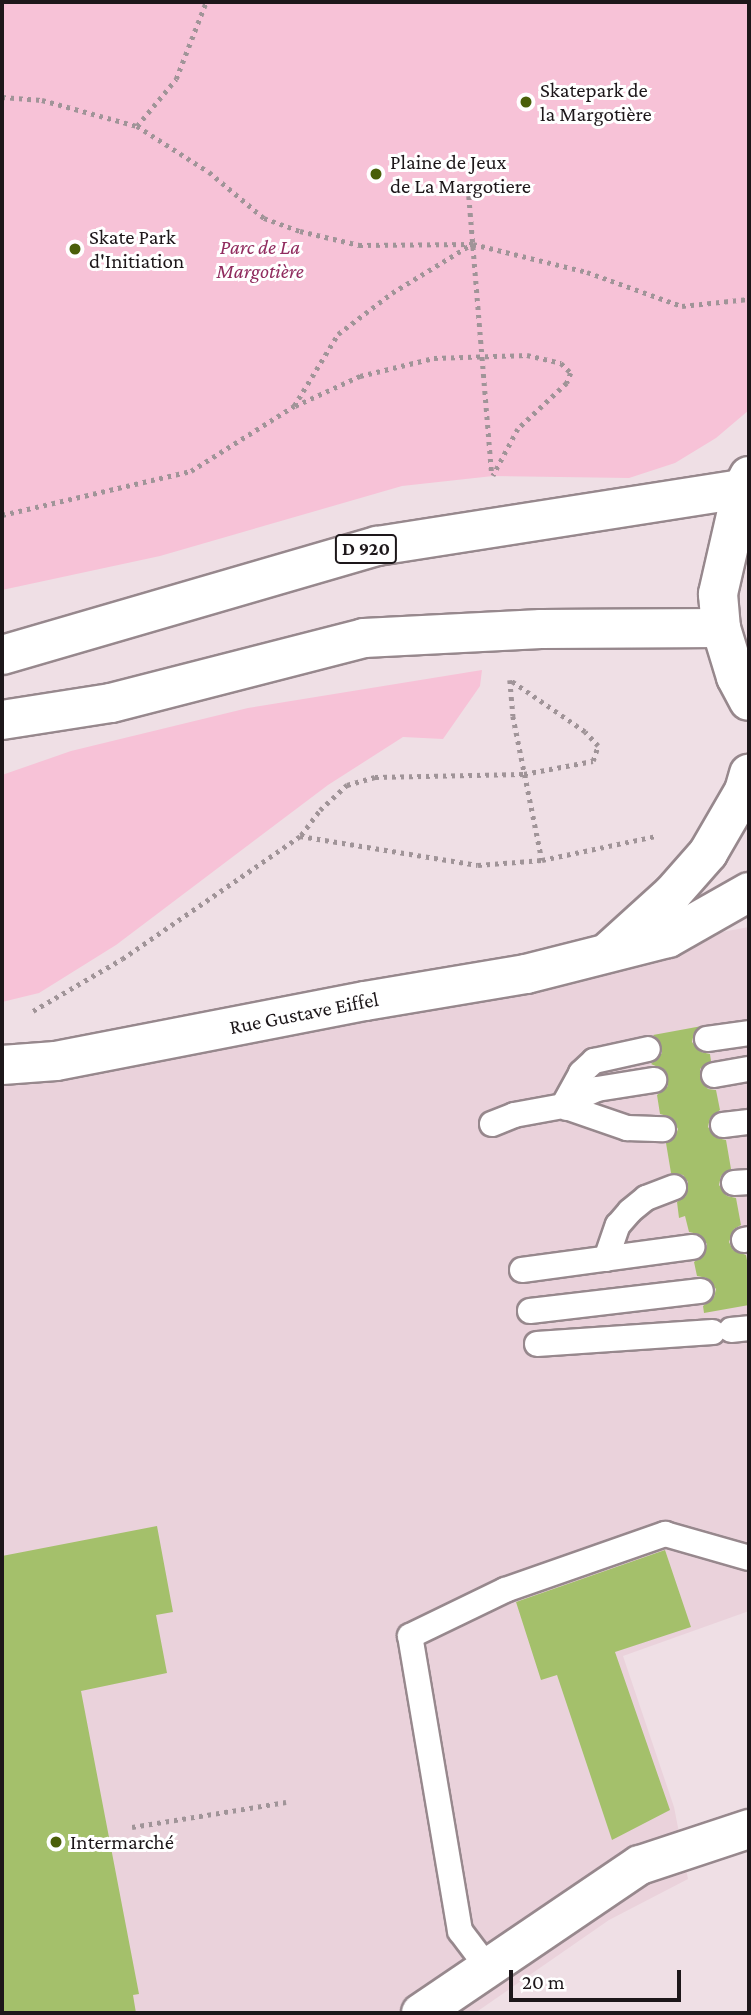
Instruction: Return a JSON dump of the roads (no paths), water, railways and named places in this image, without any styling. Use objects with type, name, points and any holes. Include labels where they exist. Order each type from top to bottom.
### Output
[{"type":"main road","points":[[745,482],[718,593],[722,628],[736,677],[749,701]]},
{"type":"main road","name":"D 920","points":[[2,656],[377,546],[745,482]]},
{"type":"main road","points":[[2,720],[111,703],[364,638],[541,629],[722,628]]},
{"type":"main road","name":"Rue Gustave Eiffel","points":[[606,954],[672,894],[708,853],[744,791],[749,774]]},
{"type":"main road","name":"Rue Gustave Eiffel","points":[[2,1065],[56,1061],[365,1001],[526,974],[668,938],[749,892]]},
{"type":"main road","points":[[421,2013],[640,1865],[749,1829]]},
{"type":"lane","points":[[707,1039],[749,1033]]},
{"type":"lane","points":[[565,1107],[582,1073],[594,1061],[648,1049]]},
{"type":"lane","points":[[714,1075],[749,1069]]},
{"type":"lane","points":[[565,1107],[597,1089],[654,1080]]},
{"type":"lane","points":[[492,1124],[514,1115],[565,1107],[627,1128],[663,1129]]},
{"type":"lane","points":[[723,1125],[749,1122]]},
{"type":"lane","points":[[606,1259],[618,1226],[630,1211],[646,1198],[674,1187]]},
{"type":"lane","points":[[522,1270],[692,1247]]},
{"type":"lane","points":[[530,1311],[701,1292]]},
{"type":"lane","points":[[537,1344],[731,1330]]},
{"type":"lane","points":[[488,1968],[460,1931],[410,1636],[505,1590],[665,1534],[749,1558]]},
{"type":"place","name":"Skatepark de la Margotière","points":[[526,102]]},
{"type":"place","name":"Plaine de Jeux de La Margotiere","points":[[376,174]]},
{"type":"place","name":"Skate Park d'Initiation","points":[[75,249]]},
{"type":"place","name":"Intermarché","points":[[56,1842]]},
{"type":"park label","name":"Parc de La Margotière","points":[[260,259]]}]
